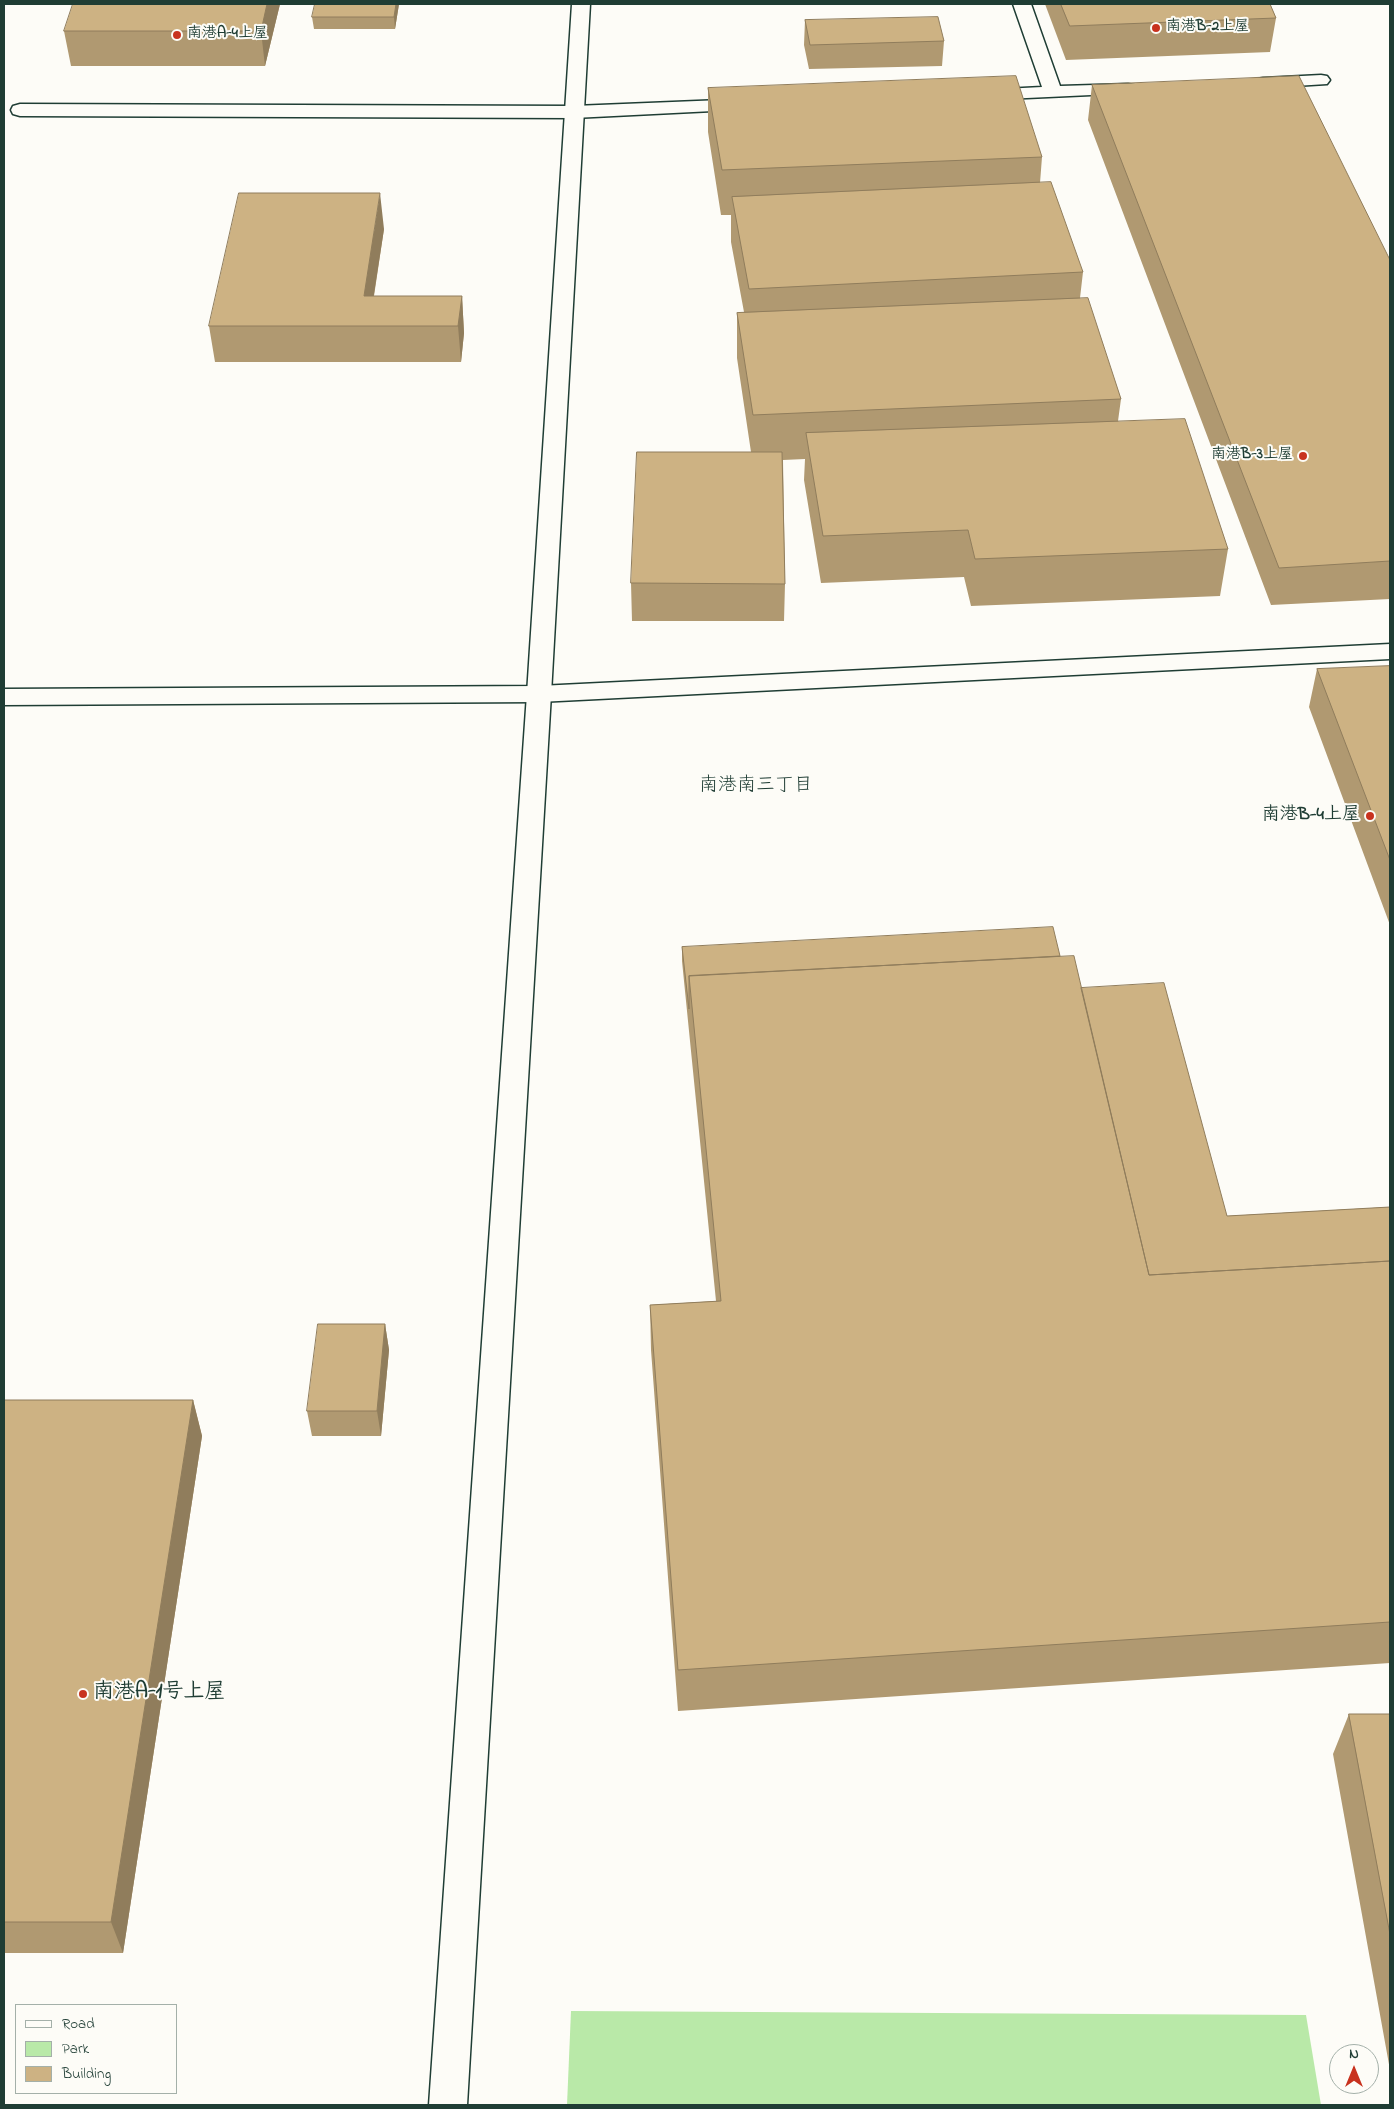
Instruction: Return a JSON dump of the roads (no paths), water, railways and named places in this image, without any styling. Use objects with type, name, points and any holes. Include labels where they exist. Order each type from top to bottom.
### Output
[{"type":"street","points":[[448,2105],[539,694],[580,4]]},
{"type":"street","points":[[1022,4],[1053,92]]},
{"type":"street","points":[[1242,84],[1321,80]]},
{"type":"street","points":[[965,96],[1142,88]]},
{"type":"street","points":[[20,110],[574,112],[759,104]]},
{"type":"street","points":[[4,697],[539,694],[1390,652]]},
{"type":"place","name":"南港B-2上屋","points":[[1156,28]]},
{"type":"place","name":"南港A-4上屋","points":[[177,35]]},
{"type":"place","name":"南港B-3上屋","points":[[1303,456]]},
{"type":"place","name":"南港B-4上屋","points":[[1370,816]]},
{"type":"place","name":"南港A-1号上屋","points":[[83,1694]]},
{"type":"district","name":"南港南三丁目","points":[[756,787]]}]
